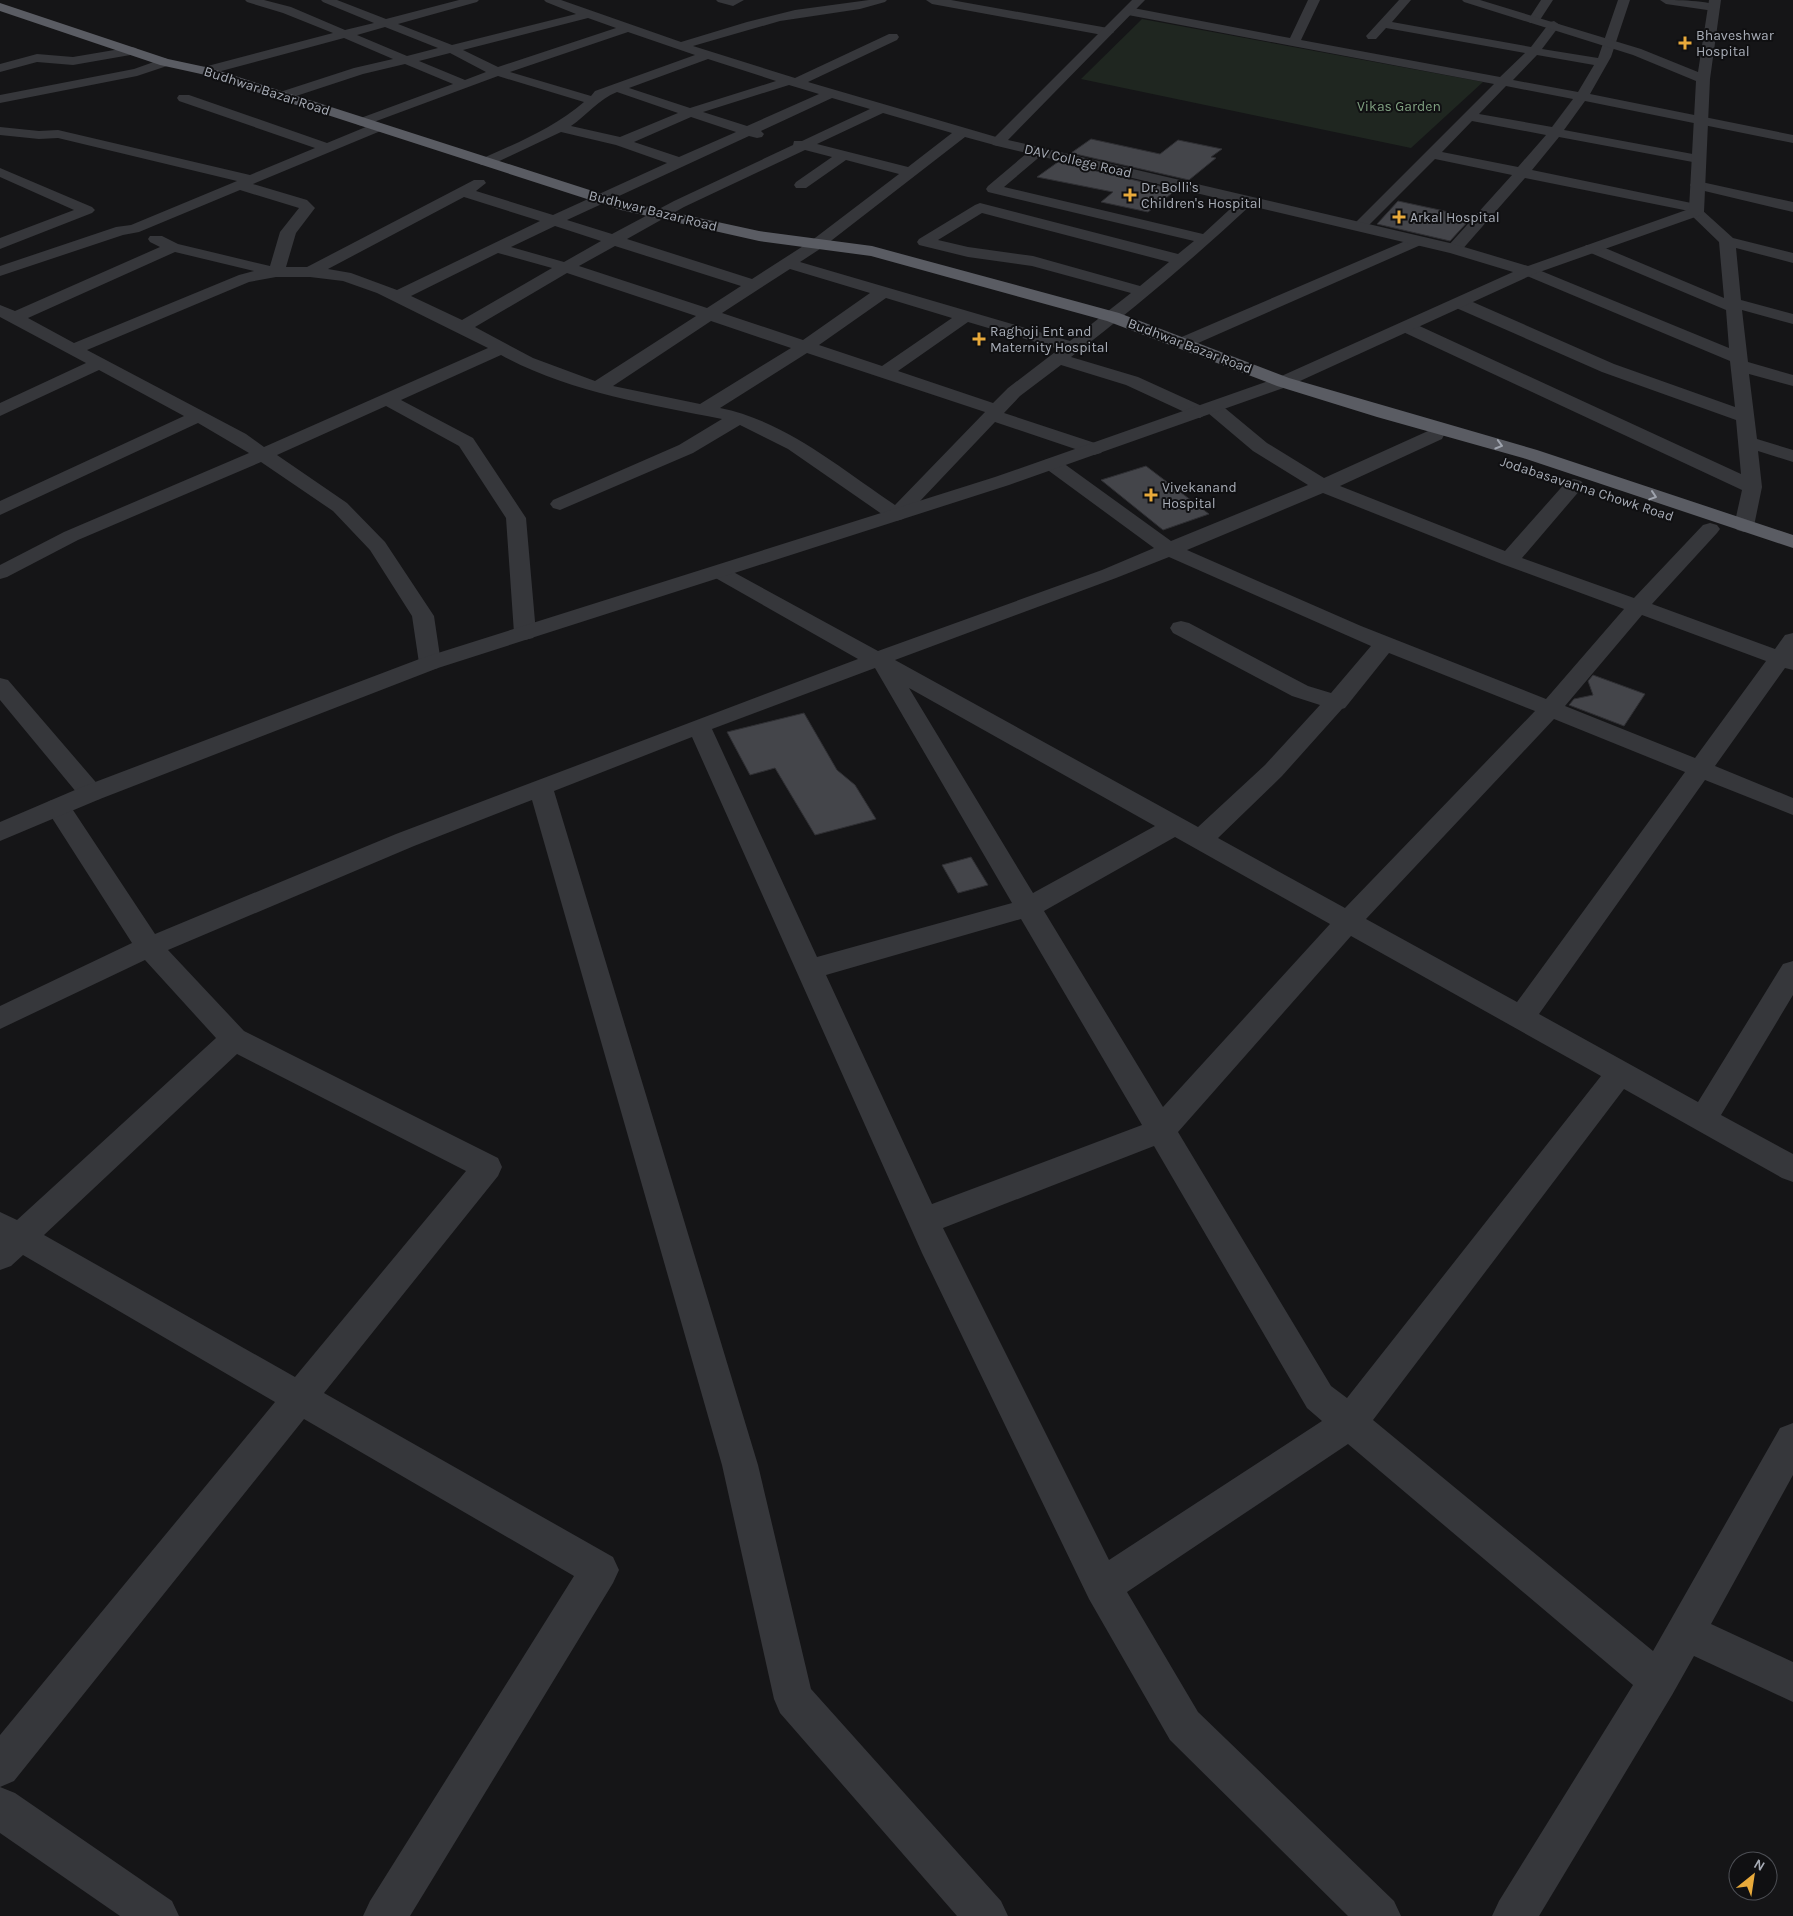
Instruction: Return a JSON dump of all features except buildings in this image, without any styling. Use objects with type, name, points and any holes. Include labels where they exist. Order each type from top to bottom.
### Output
[{"type":"highway","name":"Budhwar Bazar Road","points":[[0,7],[164,62],[205,71],[599,198],[660,215],[759,236],[872,251],[1113,317],[1284,382]]},
{"type":"highway","name":"Jodabasavanna Chowk Road","points":[[1284,382],[1384,413],[1530,454],[1793,542]]},
{"type":"highway","name":"Jodabasavanna Chowk Road","points":[[1384,413],[1482,455],[1793,558]]},
{"type":"street","points":[[251,0],[287,10],[464,84]]},
{"type":"street","points":[[327,0],[451,49],[497,72],[594,102]]},
{"type":"street","points":[[205,71],[346,35],[455,2],[473,0]]},
{"type":"street","points":[[550,0],[571,8],[588,8],[629,28],[792,82],[998,142]]},
{"type":"street","points":[[722,0],[733,2],[738,0]]},
{"type":"street","points":[[680,46],[730,30],[794,14],[867,5],[881,0]]},
{"type":"street","points":[[932,0],[1108,32]]},
{"type":"street","points":[[1294,42],[1314,0]]},
{"type":"street","points":[[1356,54],[1405,0]]},
{"type":"street","points":[[1468,0],[1704,72]]},
{"type":"street","points":[[1534,20],[1547,0]]},
{"type":"street","points":[[1454,249],[1556,132],[1582,96],[1602,63],[1624,0]]},
{"type":"street","points":[[1666,0],[1714,3],[1704,72],[1696,210]]},
{"type":"street","points":[[1132,3],[1294,42],[1582,96],[1793,139]]},
{"type":"street","name":"DAV College Road","points":[[998,142],[1108,32],[1132,3]]},
{"type":"street","points":[[998,24],[1028,5]]},
{"type":"street","points":[[282,96],[359,71],[515,34],[588,8]]},
{"type":"street","points":[[826,9],[860,19]]},
{"type":"street","points":[[1383,24],[1602,63]]},
{"type":"street","points":[[1359,227],[1534,51],[1554,25]]},
{"type":"street","points":[[363,122],[543,55],[629,28]]},
{"type":"street","points":[[621,142],[706,106],[792,82],[893,30]]},
{"type":"street","points":[[0,68],[37,58],[73,60],[132,51]]},
{"type":"street","points":[[486,162],[559,127],[594,102],[600,94],[707,55]]},
{"type":"street","points":[[0,99],[137,72],[164,62]]},
{"type":"street","points":[[616,88],[767,136]]},
{"type":"street","points":[[396,296],[599,198],[830,94]]},
{"type":"street","points":[[184,98],[328,148]]},
{"type":"street","points":[[463,327],[679,204],[882,109]]},
{"type":"street","points":[[1469,116],[1698,159]]},
{"type":"street","points":[[0,271],[121,230],[134,229],[378,127]]},
{"type":"street","points":[[559,127],[621,142],[680,162]]},
{"type":"street","points":[[0,131],[39,135],[58,134],[246,183],[302,203],[307,208],[288,232],[276,272]]},
{"type":"street","points":[[597,388],[817,244],[962,132]]},
{"type":"street","points":[[786,141],[910,172]]},
{"type":"street","name":"DAV College Road","points":[[998,142],[1454,249],[1528,272],[1740,362],[1793,381]]},
{"type":"street","points":[[1038,151],[993,189],[1206,239]]},
{"type":"street","points":[[1431,154],[1696,210],[1727,241],[1793,258]]},
{"type":"street","points":[[801,184],[844,155]]},
{"type":"street","points":[[310,272],[505,169]]},
{"type":"street","points":[[0,172],[87,210],[0,244]]},
{"type":"street","points":[[1697,185],[1793,206]]},
{"type":"street","points":[[462,192],[753,285]]},
{"type":"street","points":[[896,515],[1014,392],[1144,292],[1206,239],[1247,200]]},
{"type":"street","points":[[1144,292],[1034,261],[968,252],[925,242],[980,208],[1181,260]]},
{"type":"street","points":[[0,832],[91,794],[430,663],[1052,464],[1284,382],[1528,272],[1696,210]]},
{"type":"street","points":[[134,229],[173,246],[276,272]]},
{"type":"street","points":[[1183,343],[1417,241]]},
{"type":"street","points":[[1727,241],[1752,487],[1744,526]]},
{"type":"street","points":[[7,314],[173,246]]},
{"type":"street","points":[[496,248],[566,267],[884,372],[1094,448]]},
{"type":"street","points":[[1592,248],[1735,305],[1793,319]]},
{"type":"street","points":[[786,263],[966,316],[1066,353],[1206,410],[1260,447],[1323,486],[1510,560],[1638,606],[1789,654],[1701,769],[1521,1018]]},
{"type":"street","points":[[74,349],[245,278],[276,272],[310,272],[345,276],[396,296],[463,327],[527,362],[597,388],[739,417],[795,445],[896,515]]},
{"type":"street","points":[[704,410],[806,346],[883,292]]},
{"type":"street","points":[[1460,303],[1608,368],[1746,417]]},
{"type":"street","points":[[7,314],[198,416],[264,454],[340,507],[378,546],[423,616],[430,663]]},
{"type":"street","points":[[884,372],[966,316]]},
{"type":"street","points":[[1407,328],[1752,487]]},
{"type":"street","points":[[0,574],[71,536],[264,454],[501,348]]},
{"type":"street","points":[[0,410],[100,364]]},
{"type":"street","points":[[386,399],[466,442],[516,518],[525,633]]},
{"type":"street","points":[[0,509],[198,416]]},
{"type":"street","points":[[560,504],[686,449],[739,417]]},
{"type":"street","points":[[0,1018],[149,947],[405,840],[699,726],[880,661],[1109,574],[1323,486],[1435,435]]},
{"type":"street","points":[[1748,442],[1793,456]]},
{"type":"street","points":[[1052,464],[1168,549],[1385,644],[1550,708],[1793,808]]},
{"type":"street","points":[[1510,560],[1574,485]]},
{"type":"street","points":[[924,1221],[1160,1131],[1348,921],[1550,708],[1638,606],[1710,529]]},
{"type":"street","points":[[719,572],[1793,1169]]},
{"type":"street","points":[[1181,628],[1300,691],[1337,703]]},
{"type":"street","points":[[1200,839],[1222,820],[1337,703],[1385,644]]},
{"type":"street","points":[[880,661],[1319,1397],[1658,1681]]},
{"type":"street","points":[[3,694],[91,794]]},
{"type":"street","points":[[699,726],[924,1221],[1102,1586],[1184,1726],[1380,1916]]},
{"type":"street","points":[[541,788],[740,1465],[794,1699],[986,1916]]},
{"type":"street","points":[[0,1767],[487,1167],[234,1039],[149,947],[58,808]]},
{"type":"street","points":[[809,969],[1028,908],[1175,826]]},
{"type":"street","points":[[1703,1119],[1793,971]]},
{"type":"street","points":[[234,1039],[7,1240],[300,1398],[600,1570],[385,1916]]},
{"type":"street","points":[[1102,1586],[1349,1422],[1620,1072]]},
{"type":"street","points":[[1514,1916],[1658,1681],[1793,1440]]},
{"type":"street","points":[[1686,1632],[1793,1682]]},
{"type":"street","points":[[0,1808],[157,1916]]},
{"type":"green space","name":"Vikas Garden","points":[[1142,19],[1483,82],[1411,148],[1081,79]]},
{"type":"place","name":"Bhaveshwar Hospital","points":[[1685,43]]},
{"type":"place","name":"Dr. Bolli's Children's Hospital","points":[[1130,195]]},
{"type":"place","name":"Arkal Hospital","points":[[1399,217]]},
{"type":"place","name":"Raghoji Ent and Maternity Hospital","points":[[979,339]]},
{"type":"place","name":"Vivekanand Hospital","points":[[1151,495]]}]
